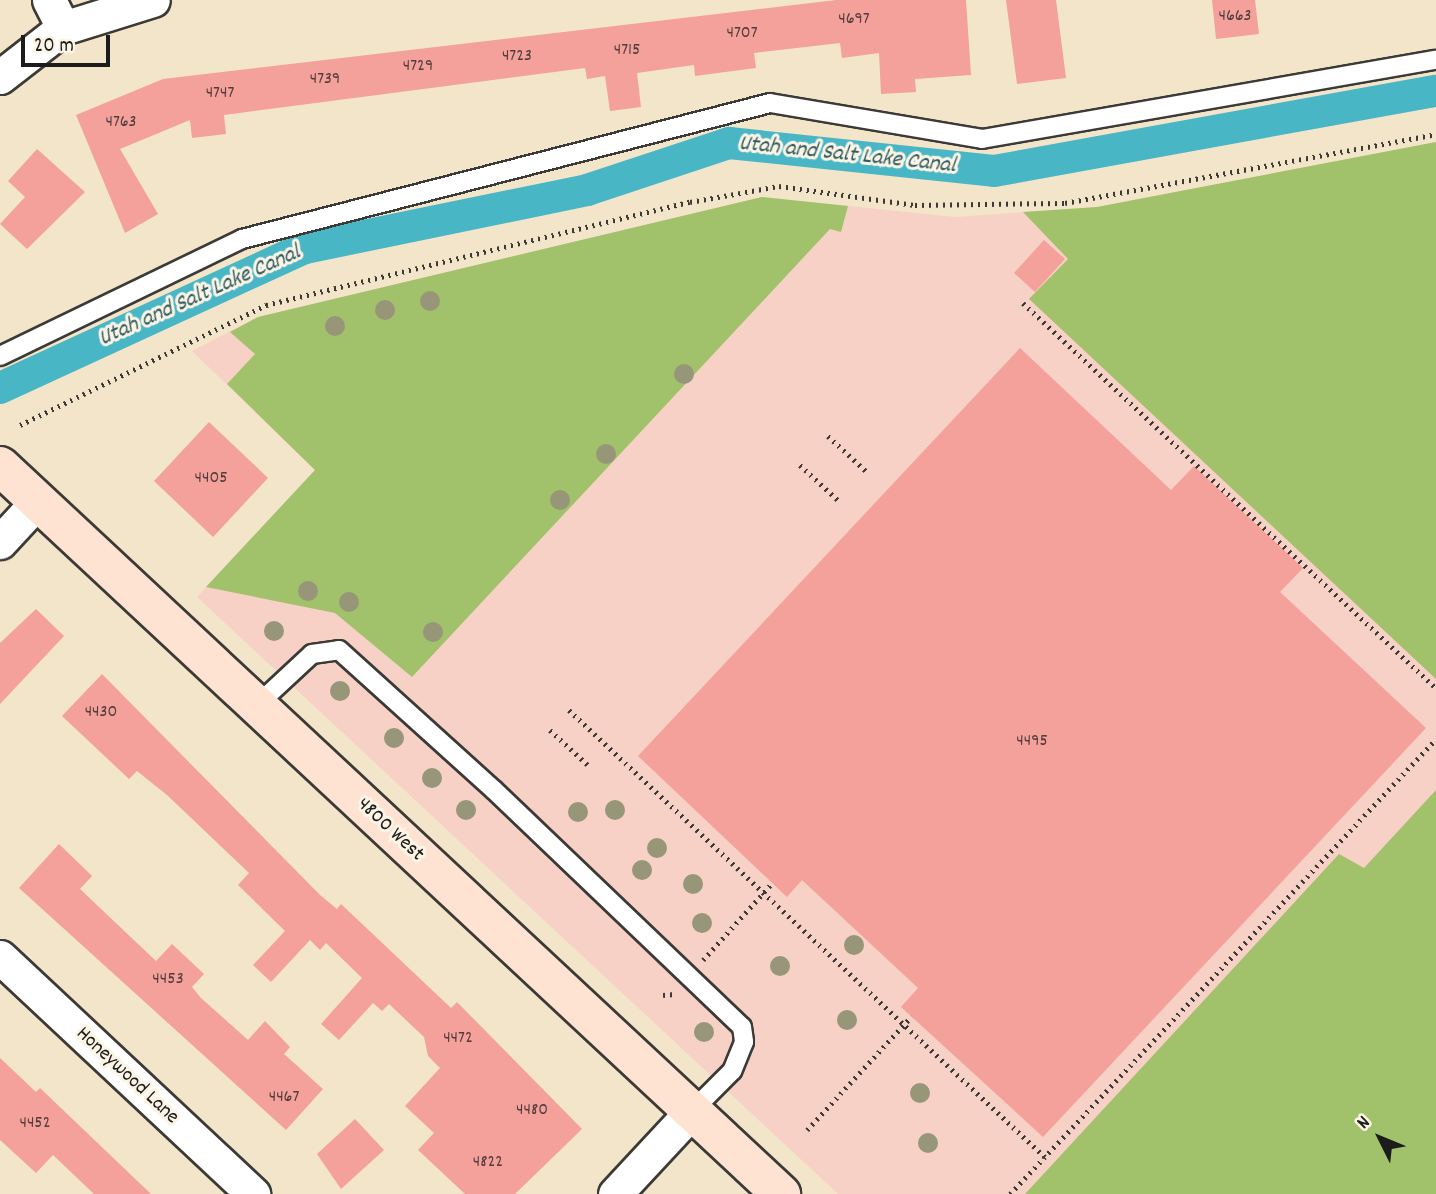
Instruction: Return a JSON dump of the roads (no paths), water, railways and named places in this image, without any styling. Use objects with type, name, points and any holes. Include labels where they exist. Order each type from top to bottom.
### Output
[{"type":"main road","name":"4800 West","points":[[13,481],[781,1194]]},
{"type":"street","points":[[0,77],[56,14],[153,0]]},
{"type":"street","points":[[0,542],[13,481]]},
{"type":"street","name":"Honeywood Lane","points":[[0,957],[253,1194]]},
{"type":"street","points":[[615,1194],[692,1111]]},
{"type":"lane","points":[[0,356],[242,239],[770,103],[982,139],[1436,60]]},
{"type":"lane","points":[[256,706],[312,654],[339,650],[453,752],[737,1020],[740,1058],[692,1111]]},
{"type":"waterway","name":"Utah and Salt Lake Canal","points":[[0,388],[305,248],[587,190],[729,143],[994,171],[1436,91]]}]
